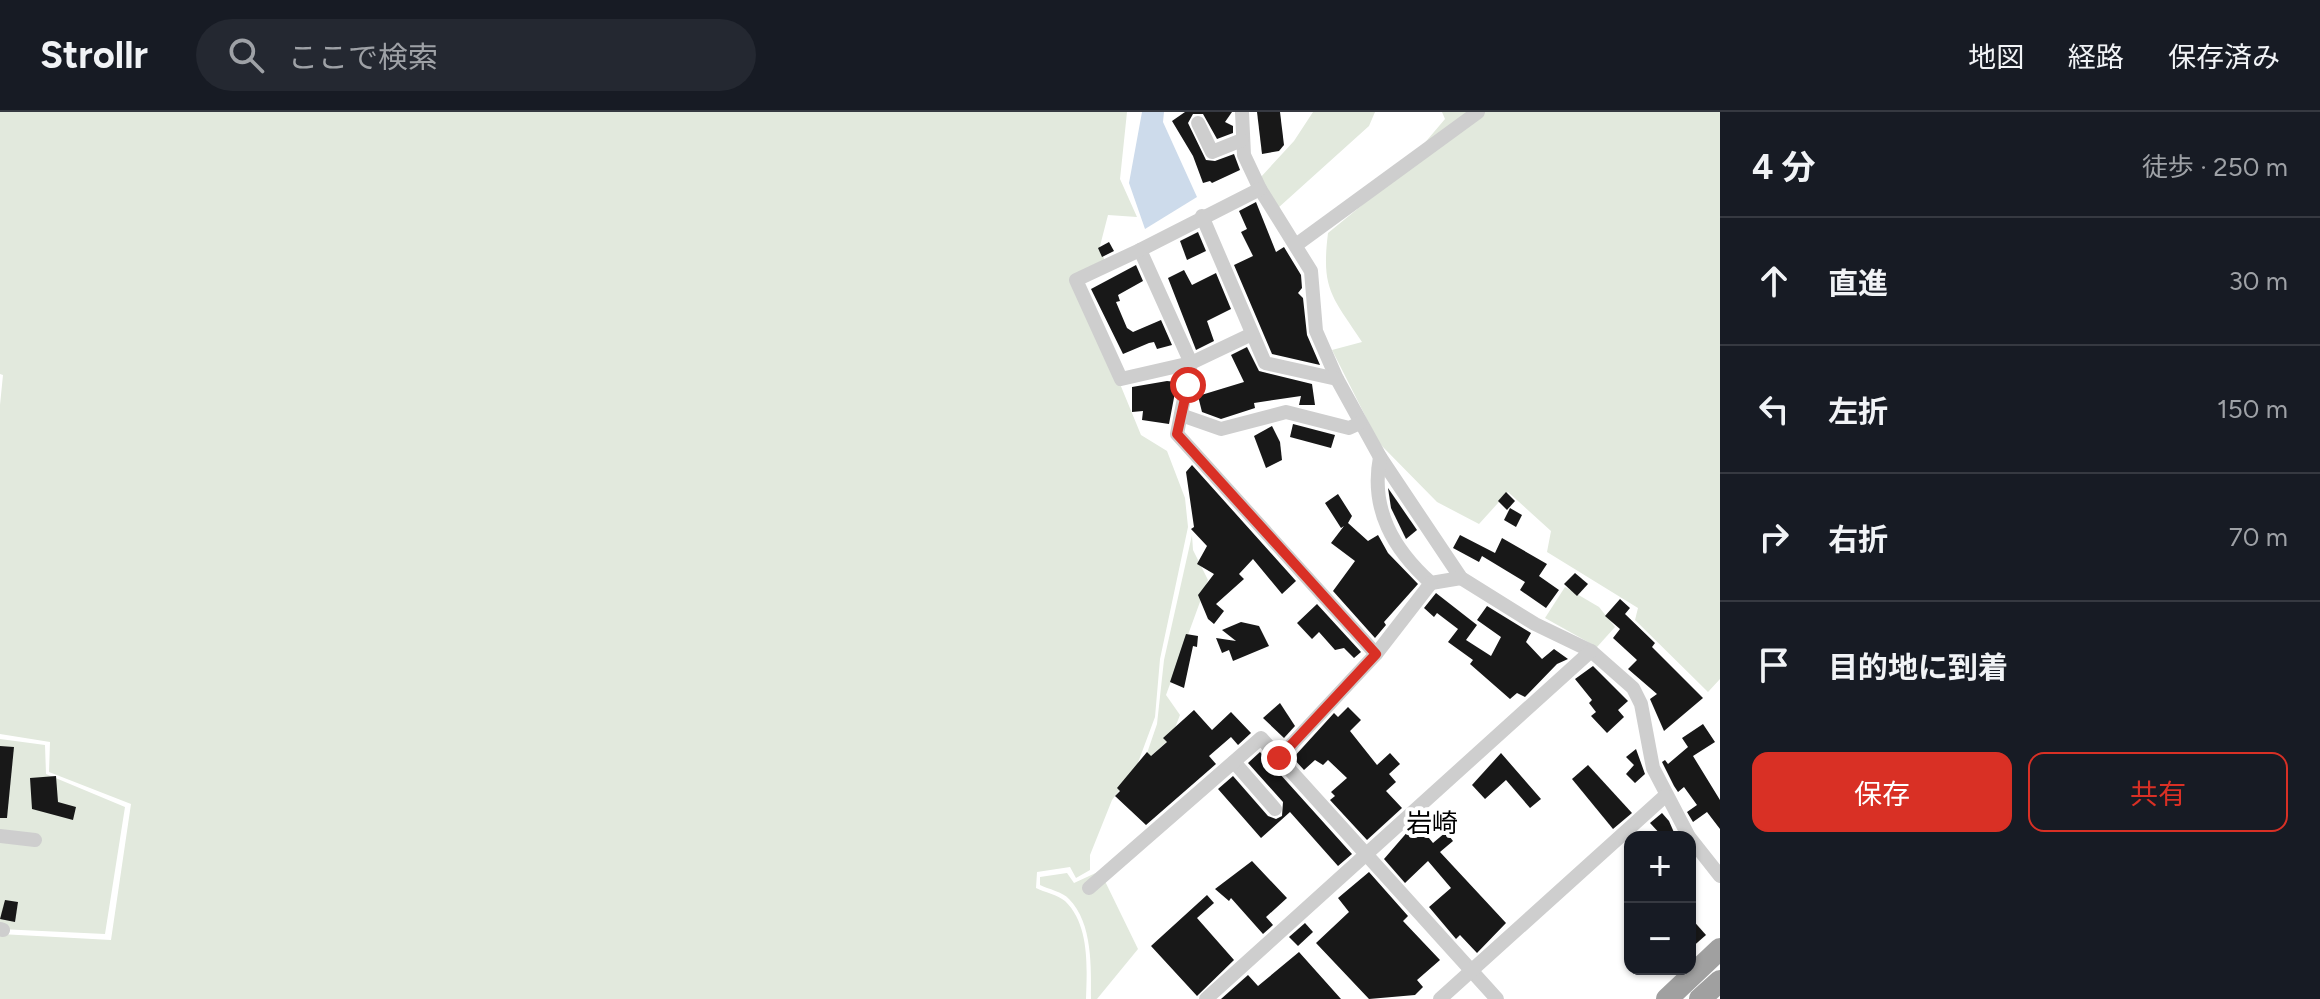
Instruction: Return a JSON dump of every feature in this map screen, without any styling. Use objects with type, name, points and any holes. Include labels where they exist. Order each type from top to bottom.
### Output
[{"type":"highway","points":[[1667,999],[1720,949]]},
{"type":"highway","points":[[1700,999],[1720,981]]},
{"type":"street","points":[[1242,112],[1244,155],[1260,189],[1311,271],[1316,331],[1337,379],[1380,457],[1461,578],[1535,624],[1591,651],[1620,673],[1641,704],[1653,768],[1686,831]]},
{"type":"street","points":[[1296,245],[1478,112]]},
{"type":"street","points":[[1198,123],[1212,152],[1242,140]]},
{"type":"street","points":[[1252,334],[1191,363],[1121,379],[1076,280],[1260,189]]},
{"type":"street","points":[[1202,216],[1265,363],[1337,379]]},
{"type":"street","points":[[1140,250],[1191,363],[1177,434],[1376,654]]},
{"type":"street","points":[[1181,415],[1221,429],[1286,412],[1349,428],[1360,423]]},
{"type":"street","points":[[1380,457],[1376,480],[1381,513],[1392,540],[1431,583]]},
{"type":"street","points":[[1279,758],[1376,654],[1431,583],[1461,578]]},
{"type":"street","points":[[1206,999],[1591,651]]},
{"type":"street","points":[[1089,888],[1261,738],[1497,999]]},
{"type":"street","points":[[1234,762],[1275,809]]},
{"type":"street","points":[[1440,999],[1665,796]]},
{"type":"street","points":[[0,836],[35,840]]},
{"type":"street","points":[[1696,846],[1720,876]]},
{"type":"shaded area","points":[[0,112],[1127,112],[1120,179],[1137,217],[1108,215],[1100,246],[1105,262],[1076,277],[1141,435],[1167,451],[1185,498],[1188,527],[1160,659],[1155,717],[1136,768],[1112,800],[1090,855],[1090,870],[1076,878],[1070,867],[1037,872],[1036,888],[1065,901],[1079,922],[1085,947],[1086,999],[0,999],[0,934],[111,940],[131,804],[49,772],[50,742],[0,734],[0,405],[3,375],[0,374]]},
{"type":"shaded area","points":[[1313,112],[1375,112],[1369,126],[1278,208],[1260,178],[1294,141]]},
{"type":"shaded area","points":[[1442,112],[1720,112],[1720,679],[1708,692],[1635,620],[1638,608],[1547,552],[1551,531],[1508,492],[1479,524],[1437,502],[1379,443],[1332,350],[1362,342],[1331,292],[1326,268],[1328,233],[1394,179],[1445,119]]},
{"type":"shaded area","points":[[1192,535],[1193,550],[1208,580],[1166,695],[1180,715],[1171,738],[1144,762],[1157,724],[1164,660]]},
{"type":"shaded area","points":[[1565,587],[1599,607],[1615,627],[1597,647],[1545,618]]},
{"type":"shaded area","points":[[0,739],[45,745],[46,774],[125,807],[105,934],[0,929]]},
{"type":"shaded area","points":[[1100,871],[1138,949],[1097,999],[1091,999],[1089,946],[1083,920],[1066,897],[1040,885],[1040,877],[1067,873],[1074,883]]},
{"type":"water","points":[[1142,112],[1164,112],[1163,122],[1197,197],[1145,229],[1129,183]]},
{"type":"building","points":[[1185,112],[1232,112],[1225,122],[1233,126],[1233,133],[1217,139],[1203,114],[1193,114],[1188,123],[1206,160],[1215,161],[1234,154],[1240,170],[1212,183],[1203,183],[1193,156],[1172,121]]},
{"type":"building","points":[[1257,112],[1280,112],[1284,145],[1279,151],[1262,154]]},
{"type":"building","points":[[1256,202],[1276,252],[1284,247],[1301,275],[1302,288],[1298,293],[1303,298],[1307,335],[1320,365],[1272,354],[1234,265],[1253,256],[1241,232],[1247,229],[1239,211]]},
{"type":"building","points":[[1198,232],[1206,251],[1187,260],[1180,241]]},
{"type":"building","points":[[1109,242],[1114,251],[1102,257],[1098,248]]},
{"type":"building","points":[[1136,265],[1143,281],[1118,295],[1120,301],[1116,302],[1127,328],[1133,332],[1161,320],[1172,345],[1157,349],[1154,342],[1123,354],[1091,289]]},
{"type":"building","points":[[1184,270],[1192,285],[1216,273],[1231,309],[1207,321],[1214,341],[1196,350],[1168,278]]},
{"type":"building","points":[[1247,347],[1259,371],[1312,384],[1315,405],[1299,405],[1301,396],[1254,403],[1255,408],[1221,419],[1202,412],[1198,396],[1244,382],[1231,355]]},
{"type":"building","points":[[1177,382],[1169,424],[1142,420],[1143,411],[1132,412],[1132,387]]},
{"type":"building","points":[[1293,424],[1335,435],[1331,448],[1290,437]]},
{"type":"building","points":[[1272,426],[1280,442],[1282,460],[1266,468],[1254,436]]},
{"type":"building","points":[[1192,465],[1296,581],[1282,594],[1253,559],[1239,574],[1244,579],[1216,604],[1224,611],[1214,624],[1208,619],[1198,595],[1214,574],[1197,564],[1207,546],[1191,529],[1194,527],[1186,472]]},
{"type":"building","points":[[1388,488],[1417,530],[1406,539],[1391,508]]},
{"type":"building","points":[[1506,492],[1515,501],[1507,510],[1498,501]]},
{"type":"building","points":[[1338,494],[1352,516],[1348,523],[1368,541],[1378,535],[1388,553],[1418,584],[1384,622],[1386,625],[1375,638],[1333,591],[1355,561],[1331,543],[1344,526],[1341,528],[1325,503]]},
{"type":"building","points":[[1510,508],[1522,515],[1516,527],[1504,520]]},
{"type":"building","points":[[1460,535],[1495,553],[1502,538],[1547,564],[1539,576],[1559,590],[1546,608],[1520,590],[1525,582],[1482,556],[1479,562],[1453,548]]},
{"type":"building","points":[[1575,573],[1588,584],[1577,596],[1564,584]]},
{"type":"building","points":[[1436,593],[1477,625],[1466,640],[1491,656],[1501,637],[1477,620],[1487,606],[1531,633],[1526,642],[1542,659],[1554,649],[1568,659],[1557,664],[1525,697],[1517,693],[1510,699],[1470,664],[1473,660],[1448,642],[1458,629],[1437,613],[1434,617],[1424,608]]},
{"type":"building","points":[[1620,599],[1630,608],[1625,614],[1655,643],[1652,647],[1703,698],[1664,731],[1650,699],[1657,694],[1628,669],[1637,660],[1613,638],[1620,629],[1605,616]]},
{"type":"building","points":[[1317,604],[1361,652],[1354,658],[1344,648],[1335,650],[1319,632],[1312,639],[1297,623]]},
{"type":"building","points":[[1241,622],[1259,626],[1269,646],[1233,661],[1229,650],[1222,653],[1216,638],[1236,641],[1222,630]]},
{"type":"building","points":[[1186,634],[1198,636],[1184,688],[1170,682]]},
{"type":"building","points":[[1593,666],[1628,701],[1618,710],[1624,717],[1607,733],[1591,716],[1596,712],[1589,703],[1592,700],[1575,679]]},
{"type":"building","points":[[1280,703],[1295,726],[1284,738],[1263,718]]},
{"type":"building","points":[[1348,707],[1361,720],[1350,731],[1377,765],[1390,753],[1400,764],[1389,774],[1396,782],[1386,791],[1402,808],[1367,840],[1330,800],[1335,796],[1331,792],[1347,778],[1328,760],[1323,765],[1315,760],[1304,770],[1293,758],[1334,713],[1338,717]]},
{"type":"building","points":[[1194,710],[1212,730],[1231,712],[1251,733],[1238,745],[1231,737],[1209,756],[1216,764],[1146,825],[1115,796],[1120,791],[1117,788],[1147,752],[1151,756],[1167,742],[1163,738]]},
{"type":"building","points":[[1703,724],[1715,742],[1693,756],[1720,800],[1720,829],[1707,812],[1693,822],[1687,812],[1697,805],[1684,787],[1678,792],[1662,762],[1665,760],[1668,764],[1688,747],[1682,738]]},
{"type":"building","points":[[0,746],[14,747],[7,818],[0,818]]},
{"type":"building","points":[[1636,749],[1645,774],[1635,783],[1626,774],[1634,765],[1626,757]]},
{"type":"building","points":[[1260,752],[1352,854],[1338,866],[1290,812],[1261,838],[1218,789],[1233,776],[1268,816],[1276,819],[1282,816],[1283,802],[1248,763]]},
{"type":"building","points":[[1501,753],[1541,799],[1530,808],[1506,780],[1485,799],[1472,785]]},
{"type":"building","points":[[1588,765],[1632,813],[1613,829],[1572,779]]},
{"type":"building","points":[[56,776],[58,802],[76,807],[73,820],[32,809],[30,778]]},
{"type":"building","points":[[1662,813],[1673,831],[1657,831],[1650,823]]},
{"type":"building","points":[[1416,822],[1433,843],[1446,832],[1453,841],[1440,852],[1506,923],[1477,953],[1460,935],[1456,939],[1429,907],[1451,888],[1428,861],[1405,883],[1384,859]]},
{"type":"building","points":[[1252,861],[1287,898],[1266,917],[1273,925],[1263,934],[1231,898],[1229,901],[1215,889]]},
{"type":"building","points":[[1369,872],[1408,916],[1403,921],[1440,960],[1417,980],[1423,987],[1415,995],[1369,999],[1316,943],[1349,912],[1338,898]]},
{"type":"building","points":[[1207,895],[1214,903],[1197,918],[1234,960],[1197,996],[1151,946]]},
{"type":"building","points":[[5,900],[18,902],[15,922],[0,919]]},
{"type":"building","points":[[1305,923],[1313,932],[1298,946],[1289,937]]},
{"type":"building","points":[[1696,924],[1706,935],[1696,944]]},
{"type":"building","points":[[1299,952],[1341,999],[1221,999],[1248,975],[1258,986]]},
{"type":"district","name":"岩崎","points":[[1432,823]]},
{"type":"route","points":[[1188,385],[1177,434],[1376,654],[1279,758]]}]
